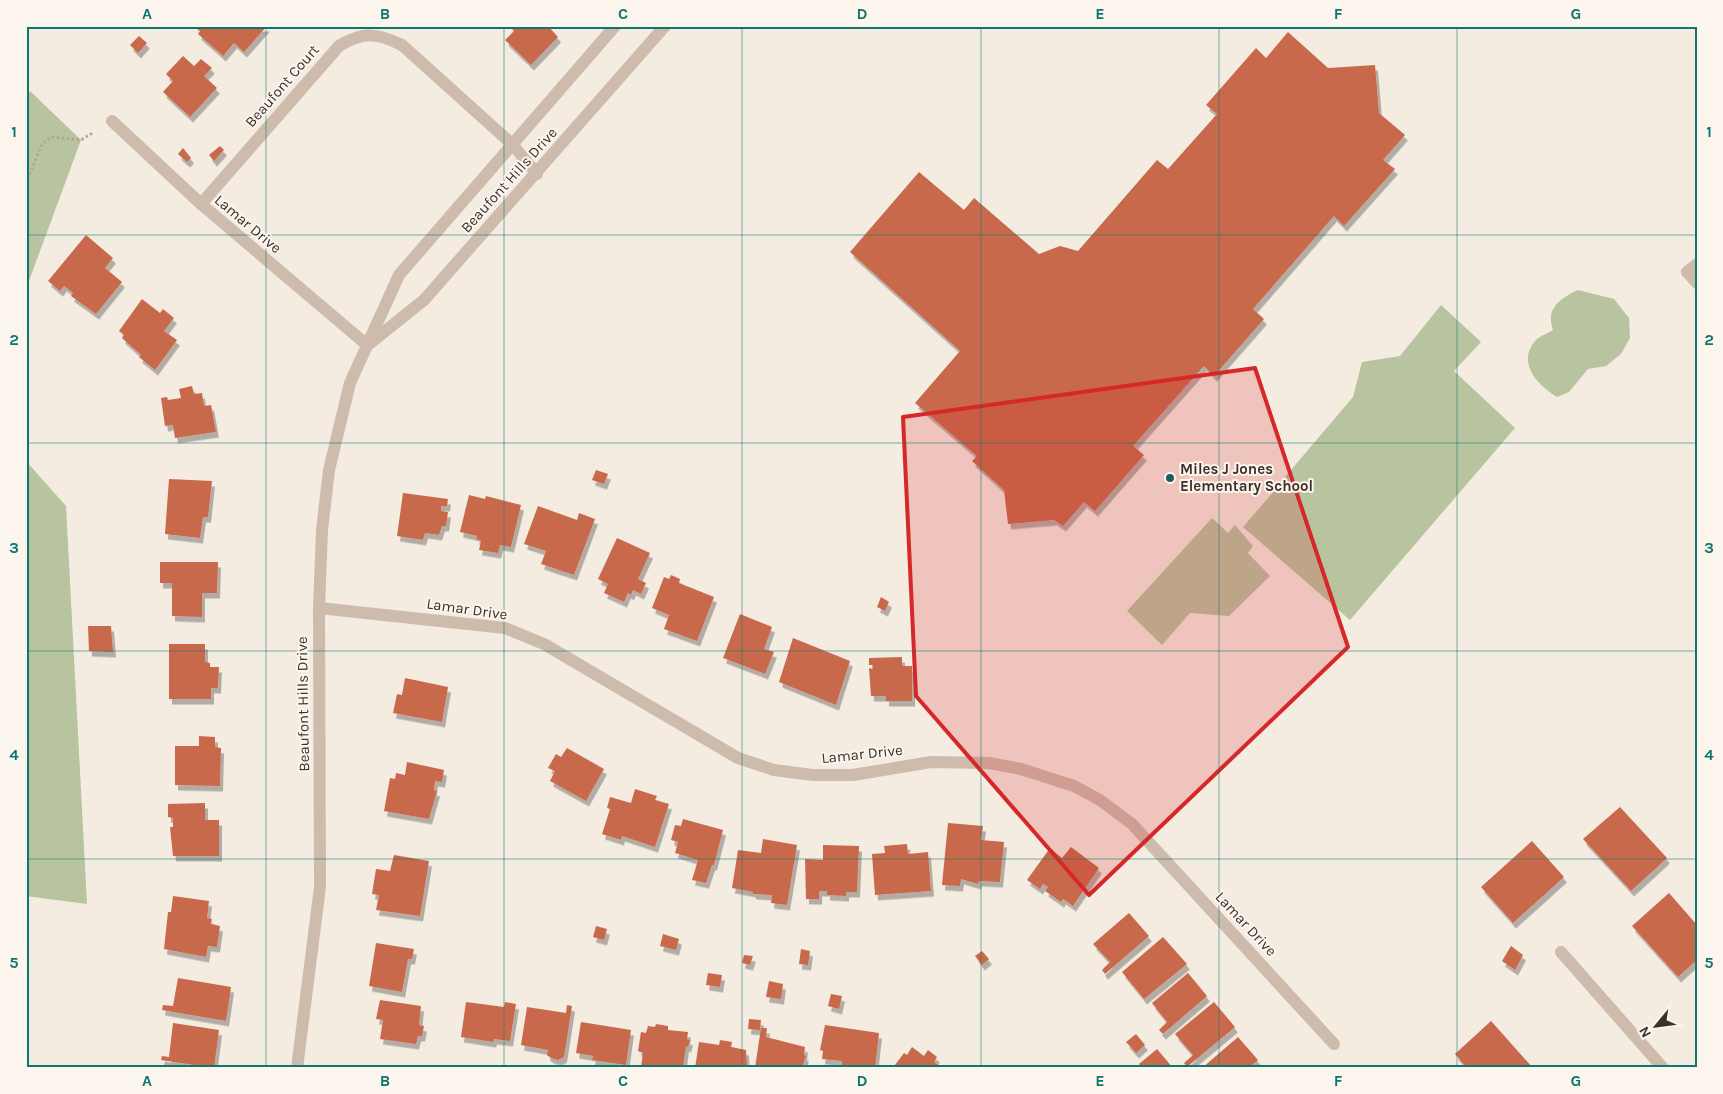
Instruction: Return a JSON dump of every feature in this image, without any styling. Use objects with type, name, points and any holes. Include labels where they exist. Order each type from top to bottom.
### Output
[{"type":"street","name":"Beaufont Hills Drive","points":[[297,1068],[320,887],[319,608],[322,530],[329,470],[350,383],[399,275],[615,26]]},
{"type":"street","name":"Beaufont Hills Drive","points":[[367,345],[424,300],[537,174],[665,26]]},
{"type":"street","name":"Beaufont Court","points":[[201,204],[339,46],[350,39],[365,34],[382,35],[402,45],[512,144],[537,174]]},
{"type":"street","name":"Lamar Drive","points":[[112,121],[201,204],[367,345]]},
{"type":"street","points":[[1697,264],[1687,272],[1697,283]]},
{"type":"street","name":"Lamar Drive","points":[[319,608],[505,628],[544,644],[738,758],[774,770],[813,775],[853,775],[931,762],[961,762],[1021,769],[1074,786],[1100,800],[1132,824],[1334,1044]]},
{"type":"street","points":[[1561,952],[1663,1068]]},
{"type":"path","points":[[26,184],[42,144],[52,137],[80,140],[112,121]]},
{"type":"highlighted area","points":[[1255,368],[1348,647],[1089,895],[916,696],[903,417]]},
{"type":"green space","points":[[30,91],[81,140],[26,289],[26,95]]},
{"type":"green space","points":[[1578,290],[1614,299],[1629,318],[1630,338],[1621,354],[1606,366],[1588,369],[1569,392],[1557,397],[1536,379],[1531,372],[1528,357],[1530,348],[1536,340],[1553,330],[1551,316],[1556,305]]},
{"type":"green space","points":[[1441,305],[1481,342],[1454,371],[1515,428],[1350,620],[1243,527],[1275,490],[1277,491],[1287,480],[1285,477],[1353,397],[1362,362],[1400,356]]},
{"type":"green space","points":[[26,461],[66,506],[87,904],[26,896]]},
{"type":"green space","points":[[1212,518],[1228,533],[1235,525],[1253,546],[1248,553],[1270,576],[1229,616],[1190,613],[1162,645],[1127,611]]},
{"type":"building","points":[[199,26],[267,26],[244,52],[234,43],[223,56],[198,34],[200,31],[197,29]]},
{"type":"building","points":[[509,26],[548,26],[558,37],[531,65],[505,40],[514,31]]},
{"type":"building","points":[[1288,32],[1328,68],[1375,65],[1379,113],[1405,135],[1383,160],[1395,169],[1344,226],[1334,216],[1253,309],[1264,319],[1214,376],[1204,366],[1133,446],[1144,455],[1095,511],[1084,502],[1063,526],[1054,520],[1008,524],[1004,490],[972,461],[977,456],[915,403],[960,351],[850,252],[919,172],[964,210],[974,198],[1039,254],[1060,246],[1078,251],[1157,160],[1168,169],[1217,114],[1206,105],[1256,48],[1266,58]]},
{"type":"building","points":[[139,36],[147,43],[138,53],[130,45]]},
{"type":"building","points":[[183,56],[194,66],[201,59],[212,68],[204,76],[217,88],[190,117],[163,92],[173,81],[166,74]]},
{"type":"building","points":[[220,146],[224,150],[214,161],[209,155]]},
{"type":"building","points":[[183,148],[191,158],[187,162],[178,154]]},
{"type":"building","points":[[86,235],[113,258],[105,268],[122,282],[96,314],[71,296],[73,293],[64,286],[60,291],[48,281]]},
{"type":"building","points":[[142,299],[160,313],[163,309],[174,318],[164,331],[177,340],[155,370],[139,357],[141,355],[122,338],[124,335],[119,331]]},
{"type":"building","points":[[192,386],[194,394],[202,393],[204,406],[211,405],[216,432],[175,438],[173,425],[165,426],[161,398],[167,397],[168,400],[181,398],[179,389]]},
{"type":"building","points":[[596,470],[608,474],[604,484],[592,480]]},
{"type":"building","points":[[169,479],[212,481],[208,517],[203,517],[200,538],[165,534]]},
{"type":"building","points":[[403,493],[448,499],[447,506],[441,506],[441,511],[448,512],[446,526],[442,526],[439,535],[425,533],[423,540],[397,536]]},
{"type":"building","points":[[469,495],[485,499],[486,496],[521,505],[511,547],[500,545],[498,553],[479,550],[481,541],[476,539],[477,536],[460,532]]},
{"type":"building","points":[[538,506],[577,520],[579,513],[595,519],[574,575],[541,564],[546,551],[524,544]]},
{"type":"building","points":[[617,538],[650,553],[638,579],[646,583],[641,594],[633,590],[631,595],[628,593],[624,602],[604,593],[608,584],[598,579]]},
{"type":"building","points":[[160,562],[218,562],[217,593],[202,593],[202,617],[172,616],[172,583],[160,583]]},
{"type":"building","points":[[671,575],[680,579],[679,583],[714,597],[697,641],[664,629],[669,615],[652,608],[664,577],[669,579]]},
{"type":"building","points":[[881,597],[889,602],[885,611],[877,607]]},
{"type":"building","points":[[740,614],[772,627],[764,649],[774,652],[765,674],[723,658]]},
{"type":"building","points":[[88,626],[111,626],[113,652],[89,651]]},
{"type":"building","points":[[793,638],[850,661],[836,705],[779,682]]},
{"type":"building","points":[[169,644],[205,644],[205,662],[210,663],[210,667],[219,667],[218,688],[211,688],[211,699],[169,699]]},
{"type":"building","points":[[902,657],[902,666],[912,666],[912,701],[886,701],[886,696],[871,696],[869,668],[873,669],[873,665],[869,665],[869,658]]},
{"type":"building","points":[[405,678],[448,687],[442,722],[393,713],[397,694],[402,695]]},
{"type":"building","points":[[199,736],[215,737],[215,747],[221,748],[220,786],[175,785],[175,746],[199,746]]},
{"type":"building","points":[[567,748],[604,769],[586,801],[550,781],[555,771],[548,768],[556,754],[561,757]]},
{"type":"building","points":[[407,762],[444,770],[442,782],[435,781],[434,790],[437,791],[429,819],[384,811],[390,778],[395,779],[396,773],[405,775]]},
{"type":"building","points":[[635,789],[657,796],[655,800],[669,804],[655,847],[622,836],[621,840],[602,834],[610,809],[607,808],[610,797],[631,803]]},
{"type":"building","points":[[205,803],[205,820],[219,820],[219,856],[173,856],[170,827],[173,827],[173,818],[168,817],[168,804]]},
{"type":"building","points":[[1620,807],[1667,858],[1631,891],[1583,839]]},
{"type":"building","points":[[683,819],[723,830],[714,865],[712,865],[706,883],[692,880],[698,860],[675,853],[678,842],[671,840],[675,825],[681,826]]},
{"type":"building","points":[[948,823],[983,826],[981,840],[1004,842],[1000,882],[979,881],[978,884],[961,879],[960,886],[942,885]]},
{"type":"building","points":[[763,839],[797,845],[787,905],[771,903],[772,895],[753,894],[753,892],[732,888],[738,850],[761,853]]},
{"type":"building","points":[[1532,841],[1564,877],[1513,923],[1481,887]]},
{"type":"building","points":[[907,844],[908,854],[928,852],[931,891],[875,895],[872,854],[885,853],[884,846]]},
{"type":"building","points":[[823,845],[859,846],[857,892],[846,892],[846,896],[827,895],[827,891],[819,891],[819,899],[806,899],[805,859],[823,860]]},
{"type":"building","points":[[1071,847],[1099,868],[1073,906],[1063,899],[1061,902],[1045,891],[1048,887],[1043,884],[1040,889],[1027,880],[1050,848],[1062,858]]},
{"type":"building","points":[[394,855],[429,861],[420,916],[376,910],[379,895],[372,894],[376,869],[390,871]]},
{"type":"building","points":[[1669,893],[1697,925],[1697,960],[1678,977],[1632,926]]},
{"type":"building","points":[[173,896],[209,901],[207,918],[212,919],[211,924],[220,926],[217,947],[208,946],[206,957],[164,949],[168,912],[171,912]]},
{"type":"building","points":[[1129,913],[1149,936],[1105,974],[1102,970],[1110,962],[1093,944]]},
{"type":"building","points":[[596,926],[607,929],[604,940],[593,937]]},
{"type":"building","points":[[663,934],[679,939],[676,950],[660,946]]},
{"type":"building","points":[[1163,937],[1187,964],[1144,999],[1122,972]]},
{"type":"building","points":[[376,943],[414,949],[412,959],[408,959],[402,992],[369,986]]},
{"type":"building","points":[[1511,946],[1523,955],[1515,970],[1502,961]]},
{"type":"building","points":[[801,949],[810,951],[808,965],[799,964]]},
{"type":"building","points":[[982,951],[989,959],[982,965],[975,956]]},
{"type":"building","points":[[744,955],[753,956],[750,965],[742,963]]},
{"type":"building","points":[[708,973],[722,975],[720,987],[706,985]]},
{"type":"building","points":[[1188,973],[1207,996],[1163,1034],[1159,1030],[1167,1022],[1152,1003]]},
{"type":"building","points":[[178,978],[231,987],[226,1021],[162,1010],[163,1005],[173,1006]]},
{"type":"building","points":[[769,981],[783,984],[781,999],[766,997]]},
{"type":"building","points":[[831,994],[842,996],[839,1009],[828,1006]]},
{"type":"building","points":[[380,1000],[421,1006],[419,1025],[424,1026],[422,1036],[418,1036],[416,1044],[380,1039],[383,1020],[376,1019]]},
{"type":"building","points":[[466,1002],[504,1007],[505,1002],[516,1004],[510,1041],[494,1039],[493,1042],[461,1037]]},
{"type":"building","points":[[1214,1002],[1235,1027],[1187,1067],[1184,1063],[1193,1055],[1175,1034]]},
{"type":"building","points":[[567,1005],[572,1006],[564,1057],[558,1060],[547,1055],[548,1050],[521,1045],[527,1007],[566,1013]]},
{"type":"building","points":[[749,1019],[761,1020],[760,1030],[748,1029]]},
{"type":"building","points":[[1491,1021],[1533,1068],[1467,1068],[1455,1054]]},
{"type":"building","points":[[581,1022],[631,1030],[626,1065],[592,1060],[593,1056],[576,1053]]},
{"type":"building","points":[[173,1023],[219,1030],[214,1068],[161,1060],[162,1056],[169,1057]]},
{"type":"building","points":[[656,1024],[668,1026],[668,1030],[688,1032],[687,1039],[690,1040],[688,1047],[686,1046],[683,1068],[641,1067],[643,1053],[638,1051],[641,1032],[646,1033],[648,1026],[655,1027]]},
{"type":"building","points":[[825,1025],[879,1033],[875,1068],[842,1065],[842,1061],[822,1059],[823,1051],[820,1050]]},
{"type":"building","points":[[761,1028],[767,1028],[766,1037],[805,1047],[804,1055],[806,1056],[802,1068],[755,1068]]},
{"type":"building","points":[[1136,1034],[1145,1045],[1136,1053],[1126,1042]]},
{"type":"building","points":[[1238,1037],[1258,1060],[1249,1068],[1202,1068]]},
{"type":"building","points":[[720,1040],[732,1042],[731,1047],[746,1050],[747,1068],[695,1068],[699,1042],[719,1045]]},
{"type":"building","points":[[912,1047],[924,1056],[928,1050],[937,1057],[934,1062],[943,1068],[899,1068],[895,1065],[904,1053],[907,1055]]},
{"type":"building","points":[[1157,1049],[1173,1068],[1142,1068],[1139,1064]]},
{"type":"place","name":"Miles J Jones Elementary School","points":[[1170,478]]}]
